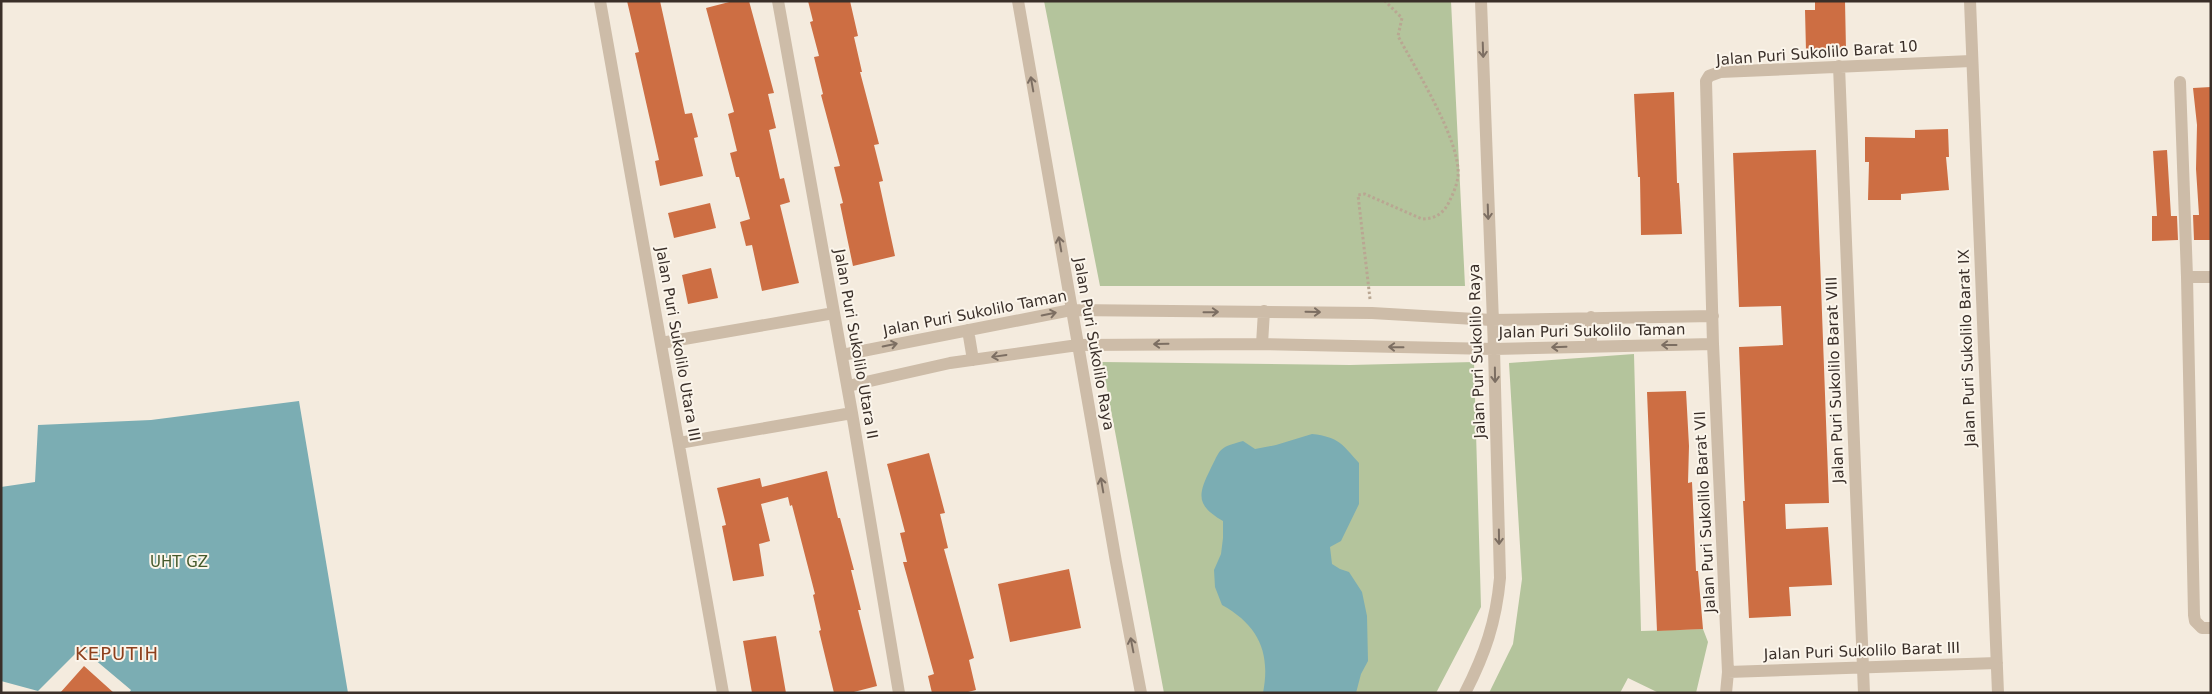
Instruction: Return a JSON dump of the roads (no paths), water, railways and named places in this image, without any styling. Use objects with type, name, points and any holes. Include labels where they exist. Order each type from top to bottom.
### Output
[{"type":"street","name":"Jalan Puri Sukolilo Utara III","points":[[600,1],[723,693]]},
{"type":"street","name":"Jalan Puri Sukolilo Utara II","points":[[778,1],[848,386],[899,693]]},
{"type":"street","name":"Jalan Puri Sukolilo Raya","points":[[1018,1],[1071,310],[1142,693]]},
{"type":"street","name":"Jalan Puri Sukolilo Raya","points":[[1466,693],[1484,656],[1498,607],[1500,578],[1494,349],[1481,1]]},
{"type":"street","name":"Jalan Puri Sukolilo Barat IX","points":[[1970,1],[1998,693]]},
{"type":"street","name":"Jalan Puri Sukolilo Barat 10","points":[[1713,330],[1705,85],[1707,78],[1720,72],[1971,61]]},
{"type":"street","name":"Jalan Puri Sukolilo Barat VIII","points":[[1839,66],[1864,693]]},
{"type":"street","points":[[2180,82],[2194,615],[2195,621],[2202,628],[2211,628]]},
{"type":"street","points":[[2186,277],[2211,277]]},
{"type":"street","name":"Jalan Puri Sukolilo Taman","points":[[842,355],[1071,310],[1372,313],[1492,320],[1713,316]]},
{"type":"street","points":[[1262,344],[1264,311]]},
{"type":"street","points":[[661,343],[834,313]]},
{"type":"street","points":[[1591,346],[1592,317]]},
{"type":"street","points":[[968,330],[973,360]]},
{"type":"street","name":"Jalan Puri Sukolilo Barat VII","points":[[1713,330],[1728,672],[1726,693]]},
{"type":"street","name":"Jalan Puri Sukolilo Taman","points":[[848,386],[973,360],[1078,345],[1262,344],[1494,349],[1713,344]]},
{"type":"street","points":[[679,443],[852,413]]},
{"type":"street","name":"Jalan Puri Sukolilo Barat III","points":[[1728,672],[1996,663]]},
{"type":"water","name":"UHT GZ","points":[[299,401],[348,693],[129,693],[131,690],[81,648],[38,691],[1,681],[1,487],[35,482],[38,425],[151,420]]},
{"type":"water","points":[[1312,434],[1334,439],[1359,463],[1359,504],[1341,541],[1330,547],[1332,564],[1349,572],[1362,592],[1367,616],[1368,661],[1361,674],[1356,693],[1263,693],[1265,665],[1259,641],[1245,621],[1222,605],[1215,587],[1214,570],[1221,554],[1223,521],[1214,516],[1204,505],[1202,500],[1203,487],[1218,453],[1228,446],[1243,441],[1255,449]]},
{"type":"district","name":"KEPUTIH","points":[[117,654]]}]
